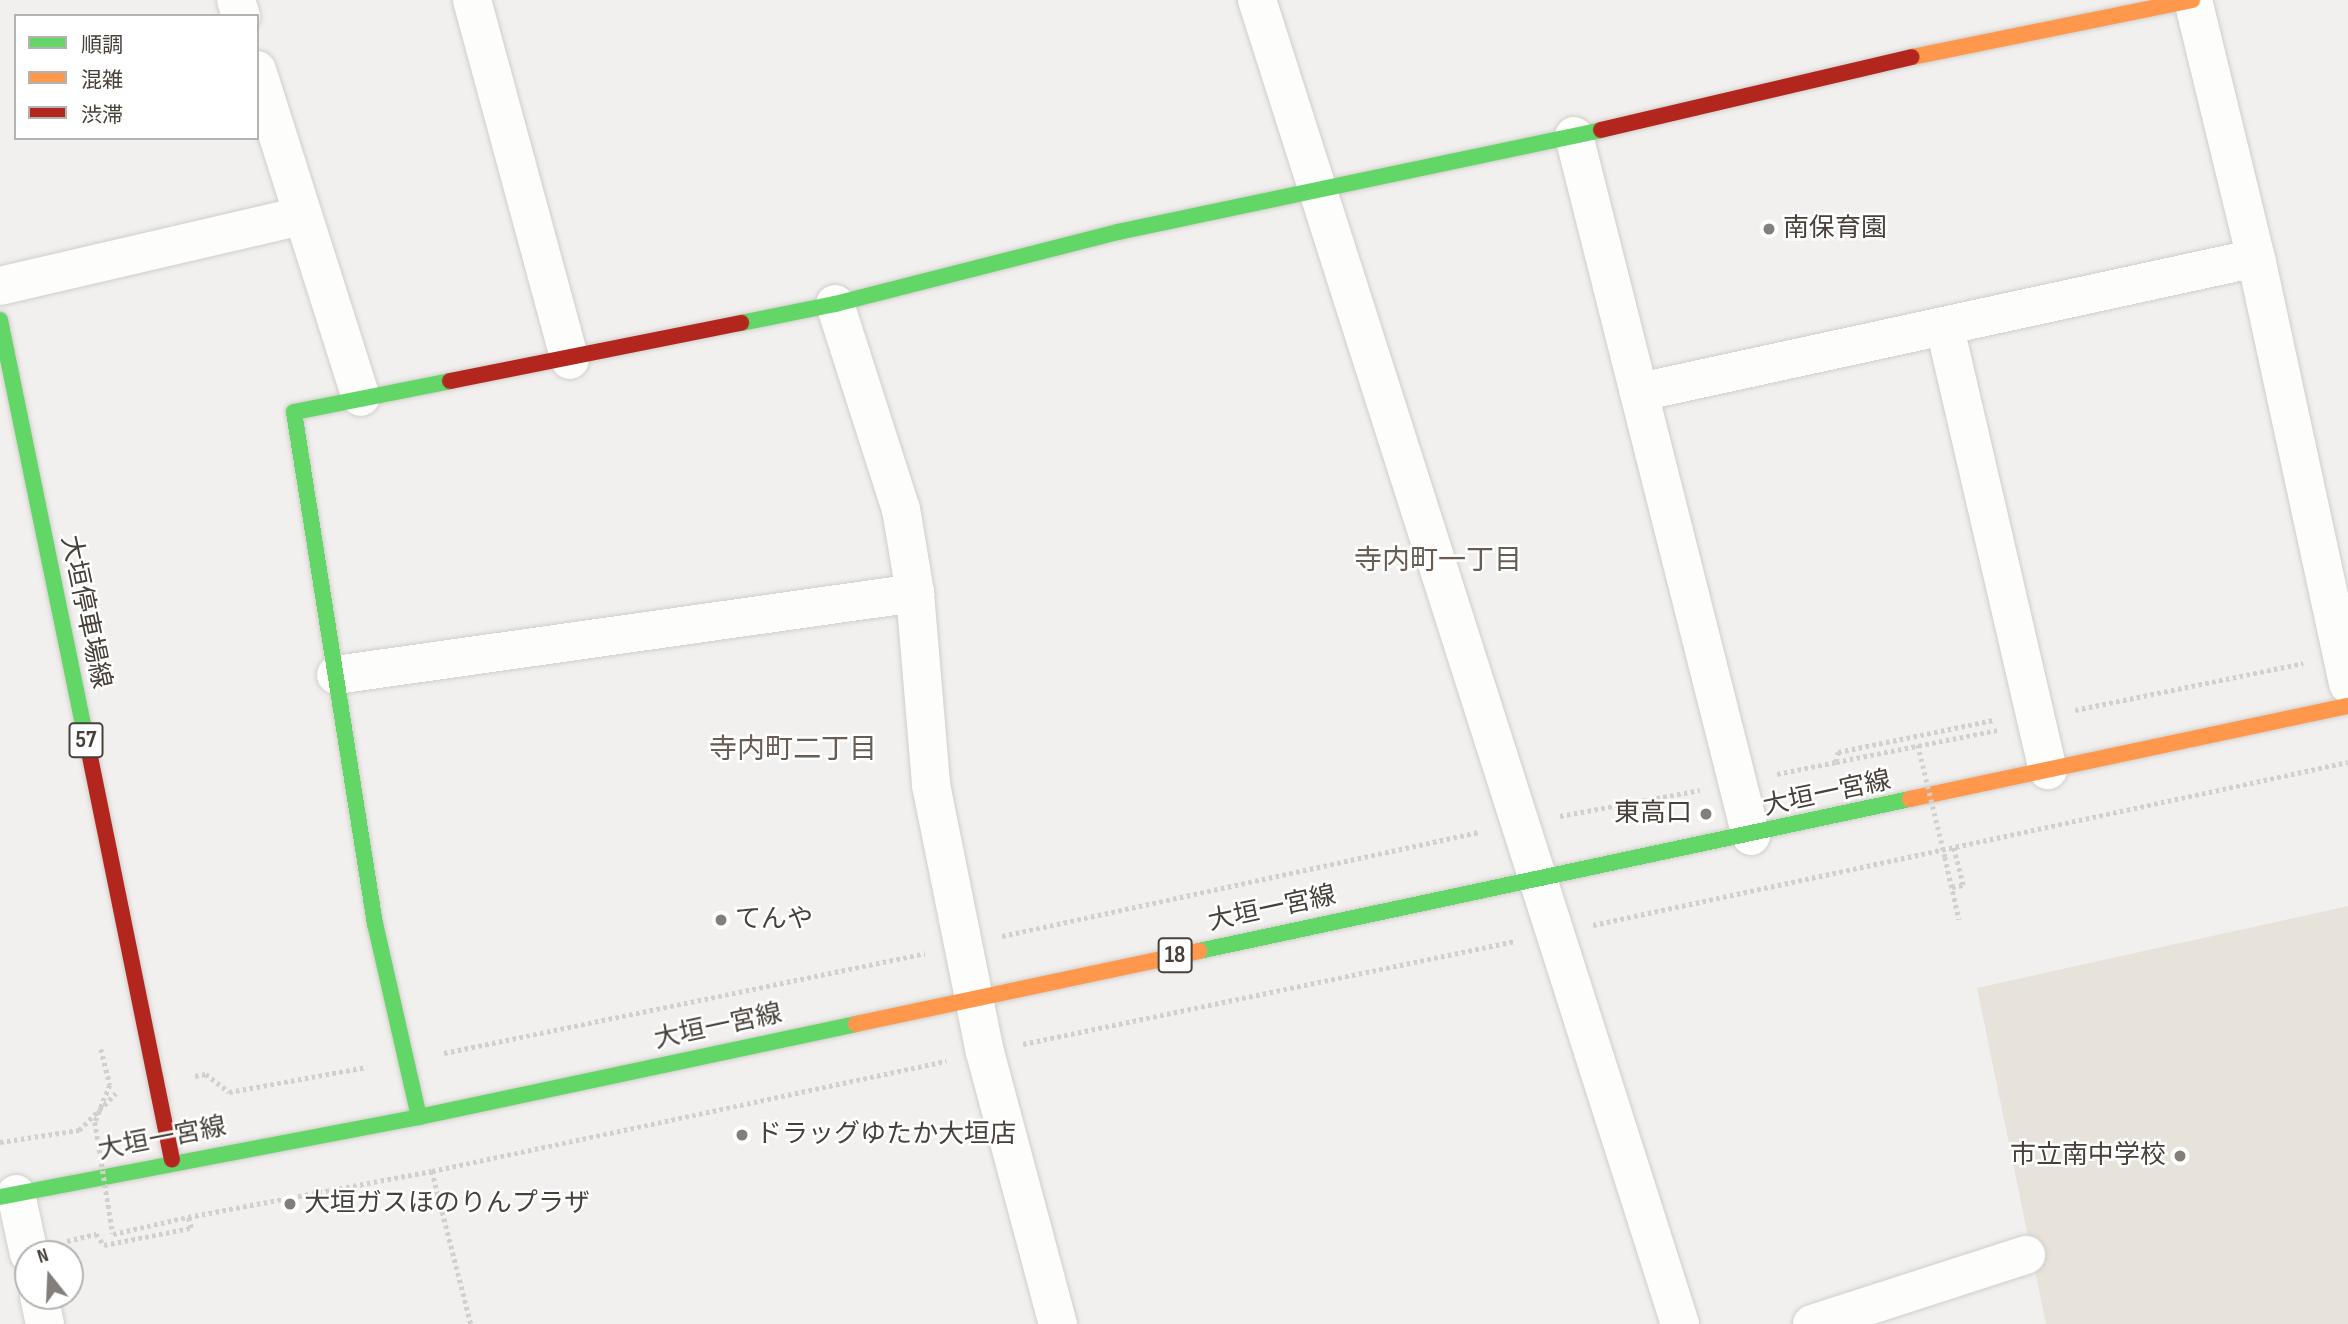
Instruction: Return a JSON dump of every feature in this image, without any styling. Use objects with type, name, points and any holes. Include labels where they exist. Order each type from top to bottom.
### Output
[{"type":"main road","points":[[419,1117],[403,1059],[375,924],[294,412],[361,397],[570,360],[835,304],[1118,232],[1574,136],[1992,38],[2192,0]]},
{"type":"main road","name":"大垣停車場線","points":[[0,320],[173,1160]]},
{"type":"main road","name":"大垣一宮線","points":[[8,1195],[173,1160],[419,1117],[976,996],[1751,836],[2348,706]]},
{"type":"street","points":[[472,0],[570,360]]},
{"type":"street","points":[[1257,0],[1680,1324]]},
{"type":"street","points":[[2192,0],[2256,258],[2345,670]]},
{"type":"street","points":[[259,76],[361,397]]},
{"type":"street","points":[[1574,136],[1751,836]]},
{"type":"street","points":[[0,286],[302,216]]},
{"type":"street","points":[[1640,392],[1945,328],[2256,258]]},
{"type":"street","points":[[835,304],[901,509],[915,593],[931,785],[966,944],[985,1052],[1058,1324]]},
{"type":"street","points":[[1945,328],[2048,770]]},
{"type":"street","points":[[336,675],[915,593]]},
{"type":"street","points":[[8,1195],[24,1240]]},
{"type":"street","points":[[1812,1324],[2026,1255]]},
{"type":"path","points":[[1836,762],[1838,752],[1997,720],[2036,718],[2345,670]]},
{"type":"path","points":[[1549,818],[1738,783],[2000,729]]},
{"type":"path","points":[[1918,746],[1959,919]]},
{"type":"path","points":[[1589,925],[2348,762]]},
{"type":"path","points":[[191,1077],[206,1074],[229,1092],[267,1088],[966,944],[1485,831]]},
{"type":"path","points":[[1952,887],[1963,885],[1953,845]]},
{"type":"path","points":[[101,1049],[110,1085],[95,1122],[113,1234],[188,1217],[432,1171],[471,1324]]},
{"type":"path","points":[[0,1142],[79,1130],[118,1091]]},
{"type":"path","points":[[73,1240],[96,1234],[104,1245],[191,1227],[188,1217]]},
{"type":"shaded area","name":"市立南中学校","points":[[2348,906],[2348,1324],[2046,1324],[1977,988]]},
{"type":"traffic: fast","points":[[741,323],[835,304],[1118,232],[1601,130]]},
{"type":"traffic: fast","points":[[0,320],[88,747]]},
{"type":"traffic: fast","points":[[419,1117],[375,924],[294,412],[450,381]]},
{"type":"traffic: fast","points":[[1199,951],[1910,799]]},
{"type":"traffic: fast","points":[[0,1197],[419,1117],[856,1024]]},
{"type":"traffic: slow","points":[[1912,57],[2192,0]]},
{"type":"traffic: slow","points":[[1910,799],[2348,706]]},
{"type":"traffic: slow","points":[[856,1024],[1199,951]]},
{"type":"traffic: jam","points":[[1601,130],[1912,57]]},
{"type":"traffic: jam","points":[[450,381],[741,323]]},
{"type":"traffic: jam","points":[[88,747],[172,1160]]},
{"type":"place","name":"南保育園","points":[[1769,229]]},
{"type":"place","name":"東高口","points":[[1706,814]]},
{"type":"place","name":"てんや","points":[[721,920]]},
{"type":"place","name":"ドラッグゆたか大垣店","points":[[742,1135]]},
{"type":"place","name":"市立南中学校","points":[[2180,1156]]},
{"type":"place","name":"大垣ガスほのりんプラザ","points":[[290,1204]]},
{"type":"district","name":"寺内町一丁目","points":[[1438,561]]},
{"type":"district","name":"寺内町二丁目","points":[[793,750]]}]
